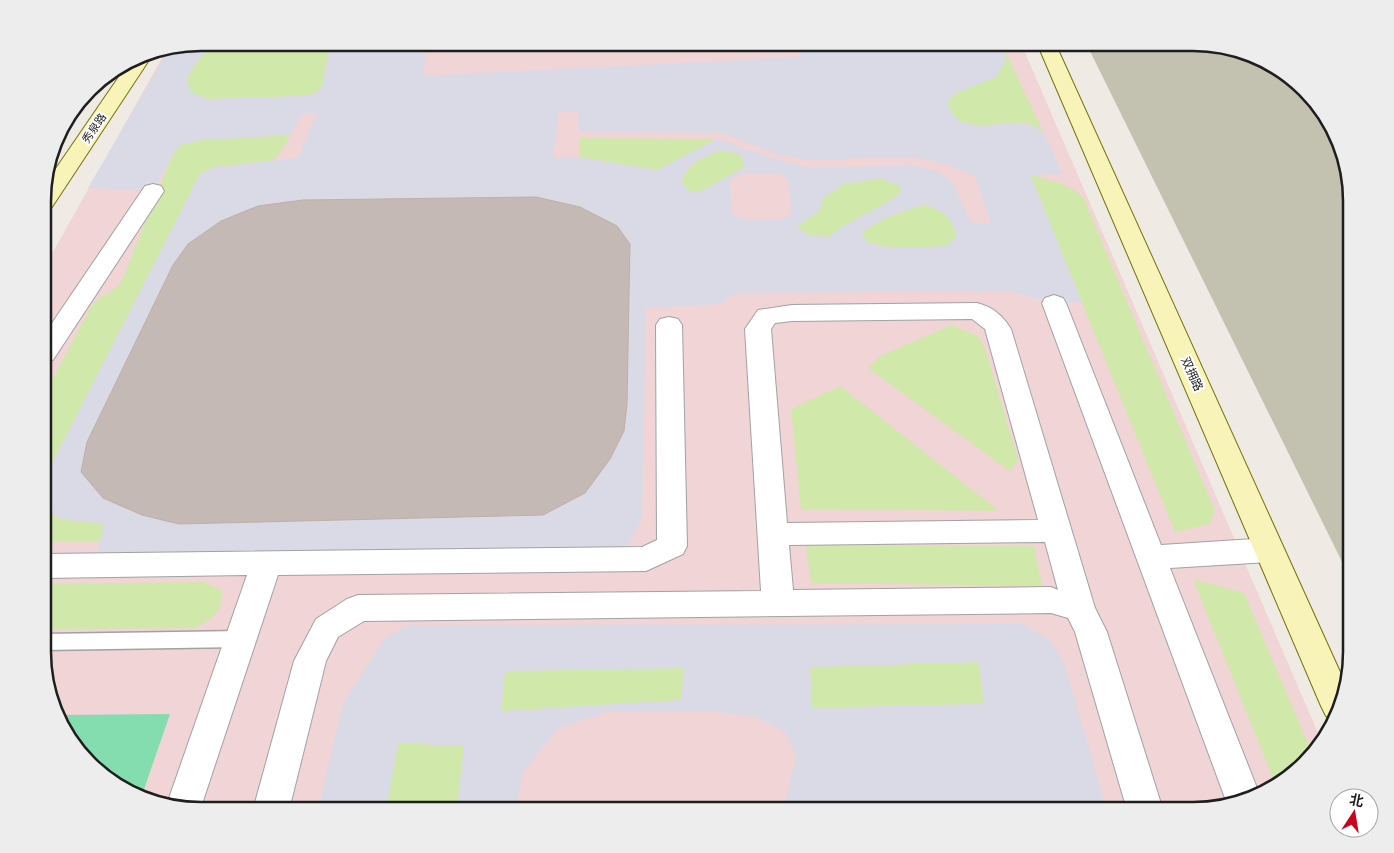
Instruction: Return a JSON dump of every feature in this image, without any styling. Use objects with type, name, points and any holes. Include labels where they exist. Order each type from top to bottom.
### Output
[{"type":"street","name":"双拥路","points":[[1050,51],[1335,699]]},
{"type":"street","name":"秀泉路","points":[[52,190],[135,67]]},
{"type":"street","points":[[51,344],[154,190]]},
{"type":"street","points":[[1054,303],[1241,794]]},
{"type":"street","points":[[778,603],[758,329],[767,316],[792,313],[976,311],[992,320],[998,329],[1079,608],[1091,632],[1142,801]]},
{"type":"street","points":[[51,566],[646,559],[672,546],[670,324]]},
{"type":"street","points":[[773,534],[1057,531]]},
{"type":"street","points":[[1151,557],[1269,550]]},
{"type":"street","points":[[186,800],[266,563]]},
{"type":"street","points":[[273,802],[310,661],[327,628],[358,608],[1051,600],[1079,608]]},
{"type":"lane","points":[[51,642],[241,639]]},
{"type":"shaded area","points":[[804,51],[1004,51],[1005,62],[996,77],[958,92],[947,101],[951,113],[961,122],[980,126],[1015,123],[1035,126],[1044,134],[1063,174],[1030,175],[1082,302],[1054,303],[1009,291],[736,293],[720,304],[646,308],[642,517],[631,540],[614,559],[94,566],[104,524],[60,519],[51,513],[51,465],[200,174],[214,167],[298,158],[317,113],[303,113],[291,135],[200,140],[180,145],[153,191],[88,188],[165,56],[172,54],[208,52],[202,55],[187,76],[189,91],[207,99],[308,96],[321,90],[329,52],[426,52],[423,76],[798,57]],"holes":[[[559,111],[577,111],[579,132],[722,133],[780,155],[806,160],[897,157],[924,159],[949,165],[975,176],[991,224],[971,222],[952,182],[937,171],[914,165],[812,168],[782,161],[717,139],[657,170],[579,157],[553,157]],[[719,151],[738,153],[743,159],[743,168],[701,191],[689,191],[681,182],[686,170],[698,160]],[[777,173],[788,179],[792,214],[781,220],[744,220],[732,215],[730,179],[744,174]],[[880,178],[898,185],[902,191],[892,200],[843,226],[828,237],[808,235],[797,227],[819,211],[824,197],[844,184]],[[924,204],[946,214],[955,229],[956,238],[945,246],[902,248],[878,246],[866,242],[862,232],[883,219]],[[258,206],[630,244],[627,404],[624,431],[610,459],[585,493],[543,515],[179,524],[142,515],[103,498],[81,472],[87,442],[173,265],[188,244],[221,221]]]},
{"type":"shaded area","points":[[1025,51],[1318,734],[1299,758],[1268,782],[1241,794],[1222,799],[1202,801],[201,802],[163,797],[144,790],[126,782],[110,771],[82,743],[67,718],[59,700],[54,681],[51,652],[51,256],[163,56],[172,54],[192,52]]},
{"type":"shaded area","points":[[1090,51],[1193,51],[1231,56],[1268,71],[1284,82],[1299,95],[1323,126],[1338,163],[1342,192],[1342,562]]},
{"type":"shaded area","points":[[1023,624],[1050,640],[1064,663],[1104,801],[786,801],[796,756],[786,733],[757,717],[712,711],[611,711],[558,728],[522,773],[517,802],[458,802],[464,746],[398,743],[387,802],[320,802],[343,703],[385,638],[409,625]],"holes":[[[979,662],[984,704],[812,708],[810,667]],[[684,668],[681,700],[501,711],[505,671]]]},
{"type":"green space","points":[[1004,51],[1044,134],[1037,128],[1025,123],[973,125],[962,122],[953,115],[947,101],[958,92],[976,85],[1005,62]]},
{"type":"green space","points":[[208,52],[329,53],[321,90],[307,96],[207,99],[189,92],[187,77],[202,55]]},
{"type":"green space","points":[[291,135],[275,160],[214,167],[200,174],[51,465],[51,382],[93,303],[120,285],[173,154],[180,145],[200,140]]},
{"type":"green space","points":[[580,138],[717,139],[657,170],[579,157]]},
{"type":"green space","points":[[719,151],[738,153],[743,159],[743,168],[701,191],[689,191],[681,182],[684,175],[696,162]]},
{"type":"green space","points":[[1030,174],[1057,182],[1074,190],[1086,202],[1215,511],[1209,524],[1175,532]]},
{"type":"green space","points":[[880,178],[898,185],[902,191],[885,204],[828,237],[808,235],[797,226],[819,211],[824,197],[844,184]]},
{"type":"green space","points":[[924,204],[942,212],[953,225],[956,238],[946,246],[930,249],[906,248],[866,242],[862,232],[883,219]]},
{"type":"green space","points":[[952,325],[978,336],[985,348],[1018,459],[1011,472],[868,368],[882,355]]},
{"type":"green space","points":[[840,386],[999,511],[801,509],[791,409]]},
{"type":"green space","points":[[51,513],[60,519],[105,524],[100,541],[51,541]]},
{"type":"green space","points":[[806,545],[1034,546],[1042,586],[811,583]]},
{"type":"green space","points":[[1193,579],[1244,593],[1309,746],[1299,758],[1273,779]]},
{"type":"green space","points":[[203,582],[221,590],[221,598],[219,609],[216,613],[196,628],[51,629],[51,584]]},
{"type":"green space","points":[[978,662],[985,704],[812,708],[810,667]]},
{"type":"green space","points":[[684,668],[682,700],[501,712],[505,671]]},
{"type":"green space","points":[[170,714],[144,790],[126,782],[95,758],[82,743],[66,715]]},
{"type":"green space","points":[[398,743],[464,746],[458,802],[387,802]]},
{"type":"building","points":[[536,197],[580,207],[617,226],[630,244],[627,404],[624,431],[610,459],[585,493],[543,515],[179,524],[142,515],[103,498],[81,472],[87,442],[173,265],[188,244],[221,221],[258,206],[303,200]]}]
